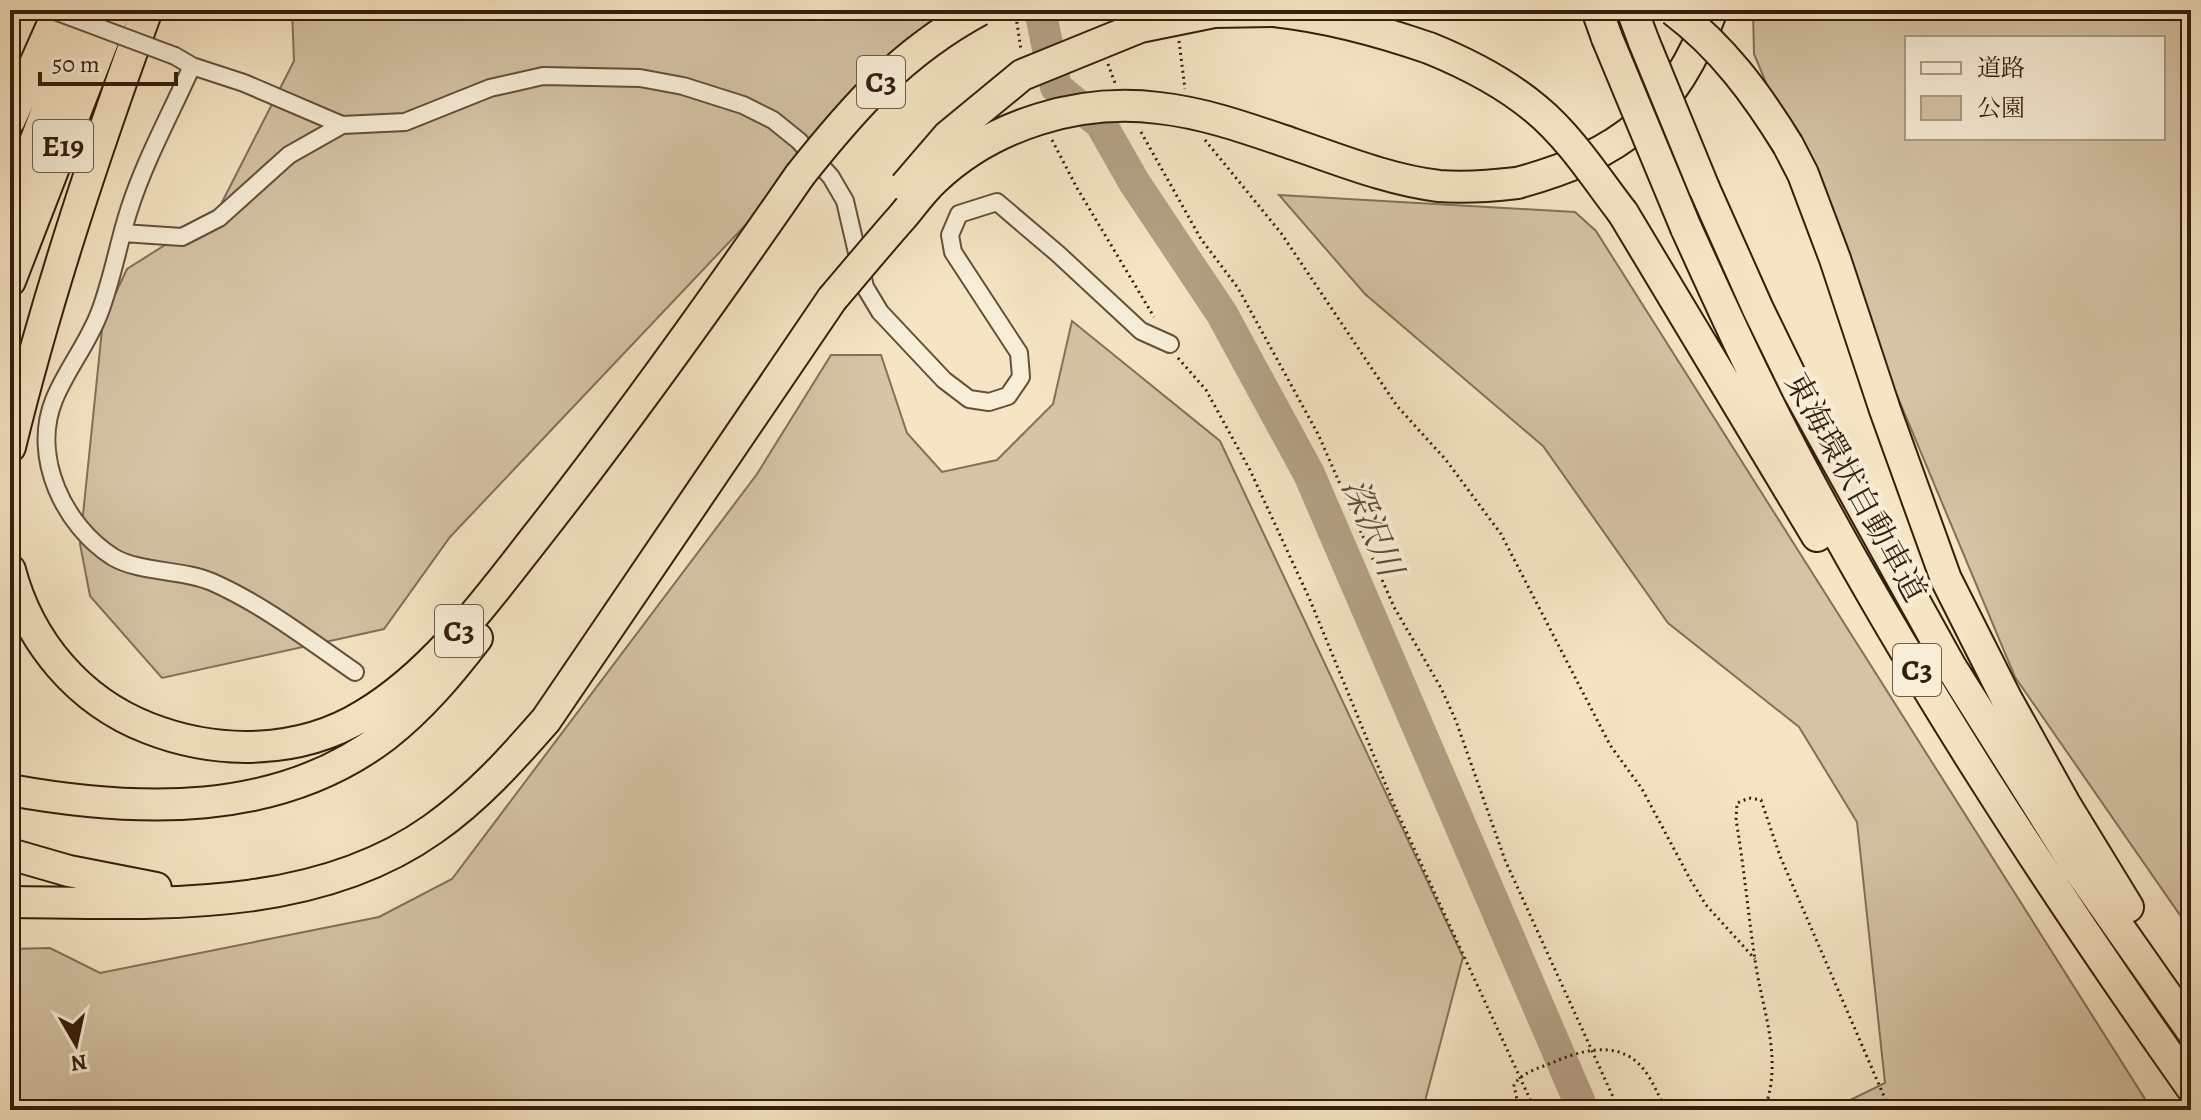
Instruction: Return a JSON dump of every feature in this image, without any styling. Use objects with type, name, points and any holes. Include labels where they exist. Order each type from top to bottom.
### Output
[{"type":"highway","points":[[10,120],[59,10]]},
{"type":"highway","name":"E19","points":[[10,208],[85,10]]},
{"type":"highway","name":"E19","points":[[10,281],[115,10]]},
{"type":"highway","points":[[10,447],[24,390],[108,117],[147,10]]},
{"type":"highway","name":"C3","points":[[10,570],[32,627],[51,657],[94,698],[134,722],[165,735],[229,747],[264,747],[328,732],[363,716],[404,687],[449,642],[572,491],[800,175],[848,115],[895,68],[936,37],[980,10]]},
{"type":"highway","name":"東海環状自動車道","points":[[1632,10],[1704,188],[1758,309],[1841,471],[1951,667],[2076,866],[2191,1030]]},
{"type":"highway","name":"C3","points":[[1673,10],[1699,29],[1732,64],[1788,145],[1803,174],[1835,259],[1898,450],[1946,579],[2006,698],[2065,804],[2191,1006]]},
{"type":"highway","points":[[832,299],[935,179],[968,154],[1007,131],[1049,116],[1126,106],[1192,113],[1234,123],[1368,169],[1437,185],[1476,187],[1517,183],[1560,171],[1597,155],[1646,119],[1684,72],[1697,50],[1712,10]]},
{"type":"highway","points":[[10,902],[207,900],[260,894],[348,871],[396,850],[432,829],[497,777],[546,720],[909,181],[948,136],[1022,75],[1140,27],[1214,12],[1274,11],[1333,19],[1372,29],[1463,62],[1536,109],[1563,137],[1623,213],[1876,630],[1981,775]]},
{"type":"highway","name":"東海環状自動車道","points":[[1602,24],[1686,228],[1796,457],[1907,653],[1981,775],[2076,922],[2191,1087]]},
{"type":"highway","name":"C3","points":[[10,790],[72,800],[153,806],[216,802],[303,782],[346,762],[386,735],[427,699],[463,656],[523,579],[678,347]]},
{"type":"highway","points":[[10,854],[69,871],[165,890],[244,890],[309,883]]},
{"type":"street","points":[[52,10],[175,56],[192,66],[244,83],[342,125],[405,122],[490,88],[543,76],[640,78],[683,86],[743,105],[773,120],[799,141],[831,177],[845,201],[865,287],[880,312],[944,380],[969,399],[989,402],[1008,396],[1021,377],[1019,353],[953,252],[950,235],[959,214],[997,202],[1141,331],[1170,344]]},
{"type":"street","points":[[192,66],[138,186],[99,313],[88,338],[65,374],[47,423],[51,469],[66,511],[77,527],[117,559],[211,582],[290,627],[355,672]]},
{"type":"street","points":[[123,233],[182,237],[219,218],[289,155],[342,125]]},
{"type":"path","points":[[1015,10],[1023,56]]},
{"type":"path","points":[[1179,39],[1186,100]]},
{"type":"path","points":[[1104,54],[1115,84]]},
{"type":"path","points":[[1134,121],[1201,239],[1238,288],[1318,434],[1394,607],[1441,688],[1456,721],[1505,860],[1619,1110]]},
{"type":"path","points":[[1048,130],[1077,188],[1184,367],[1206,390],[1250,470],[1310,600],[1394,805],[1535,1110]]},
{"type":"path","points":[[1201,135],[1281,233],[1397,406],[1488,513],[1610,745],[1642,789],[1690,879],[1706,905],[1755,959]]},
{"type":"path","points":[[1764,1110],[1771,1093],[1774,1063],[1755,959],[1736,820],[1737,803],[1749,798],[1761,800],[1766,811],[1780,856],[1890,1110]]},
{"type":"path","points":[[1519,1110],[1514,1085],[1521,1076],[1582,1051],[1605,1048],[1632,1058],[1648,1075],[1667,1110]]},
{"type":"green space","points":[[292,10],[949,10],[450,537],[384,629],[162,678],[90,596],[80,544],[103,320],[127,269],[217,212],[294,61]]},
{"type":"green space","points":[[1753,10],[2191,10],[2191,931],[2015,677],[1754,54]]},
{"type":"green space","points":[[1279,195],[1575,212],[1596,231],[2152,1110],[1830,1110],[1885,1083],[1857,822],[1799,727],[1668,623],[1543,446],[1365,294]]},
{"type":"green space","points":[[1072,321],[1220,441],[1463,957],[1425,1110],[10,1110],[10,949],[50,948],[100,973],[379,917],[452,879],[757,474],[831,355],[881,355],[907,433],[942,472],[997,460],[1053,404]]},
{"type":"waterway","name":"深沢川","points":[[1040,10],[1056,87],[1101,124],[1134,182],[1222,314],[1309,474],[1583,1110]]}]
